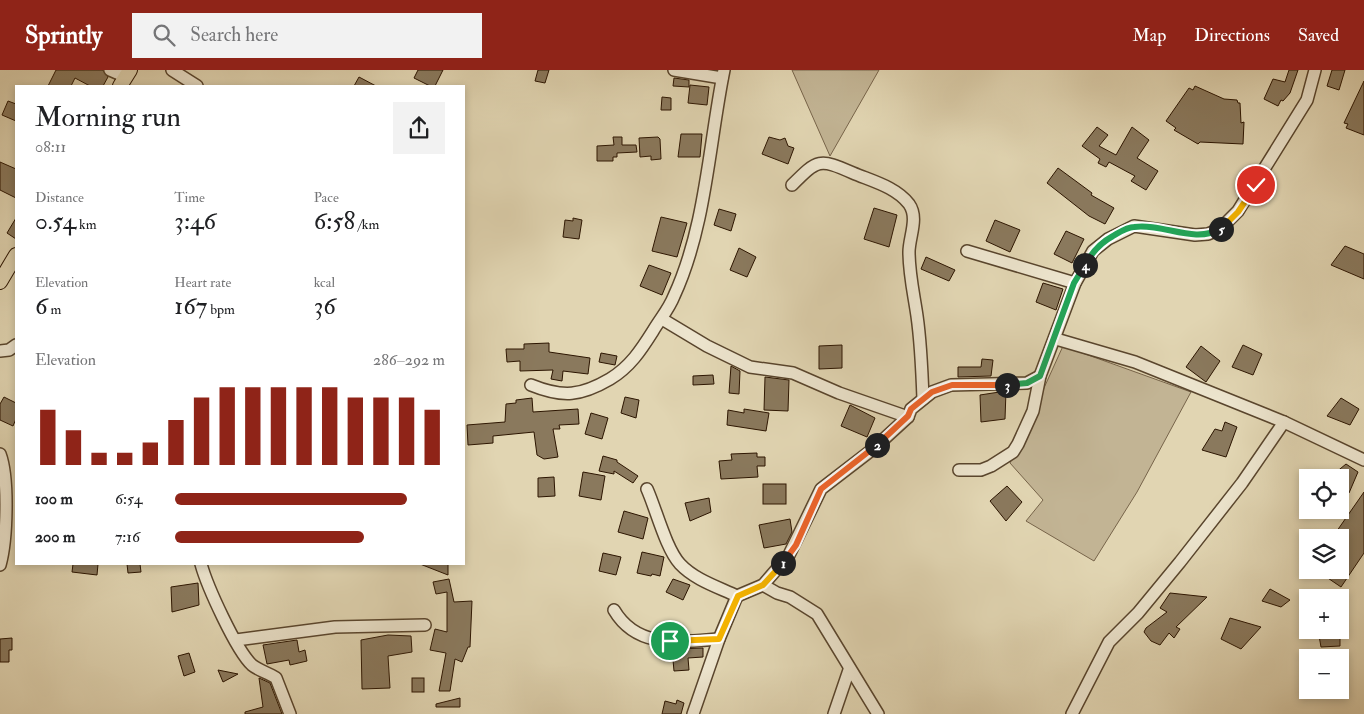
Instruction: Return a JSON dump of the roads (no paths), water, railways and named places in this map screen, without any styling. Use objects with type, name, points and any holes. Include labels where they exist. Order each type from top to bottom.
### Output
[{"type":"main road","points":[[0,282],[15,257]]},
{"type":"street","points":[[110,70],[126,78]]},
{"type":"street","points":[[172,70],[195,85]]},
{"type":"street","points":[[532,386],[554,394],[589,390],[628,366],[662,319],[682,275],[705,190],[723,74],[674,70]]},
{"type":"street","points":[[959,470],[981,470],[1013,452],[1033,411],[1040,376],[1056,338],[1074,283],[1092,251],[1124,230],[1134,226],[1196,235],[1220,230],[1238,212],[1307,100],[1315,70]]},
{"type":"street","points":[[792,186],[807,170],[820,162],[834,164],[891,190],[909,204],[913,212],[909,268],[920,336],[922,399]]},
{"type":"street","points":[[968,251],[1074,283]]},
{"type":"street","points":[[662,319],[707,346],[750,367],[793,373],[839,393],[908,416]]},
{"type":"street","points":[[1056,338],[1135,362],[1284,422],[1364,460]]},
{"type":"street","points":[[0,351],[9,350],[15,346]]},
{"type":"street","points":[[693,714],[719,639],[738,596],[763,585],[796,545],[821,489],[873,449],[908,416],[911,409],[932,392],[952,385],[1011,385],[1027,383],[1040,376]]},
{"type":"street","points":[[1072,714],[1109,642],[1138,613],[1180,562],[1242,483],[1284,422]]},
{"type":"street","points":[[0,454],[5,505],[4,541],[0,565]]},
{"type":"street","points":[[646,489],[678,562],[705,582],[738,596]]},
{"type":"street","points":[[201,565],[236,640],[251,664],[276,678],[290,714]]},
{"type":"street","points":[[763,585],[777,593],[790,597],[817,614],[849,670],[878,714]]},
{"type":"street","points":[[614,610],[621,622],[632,631],[658,641],[719,639]]},
{"type":"street","points":[[236,640],[335,627],[426,625]]},
{"type":"street","points":[[834,714],[849,670]]}]
